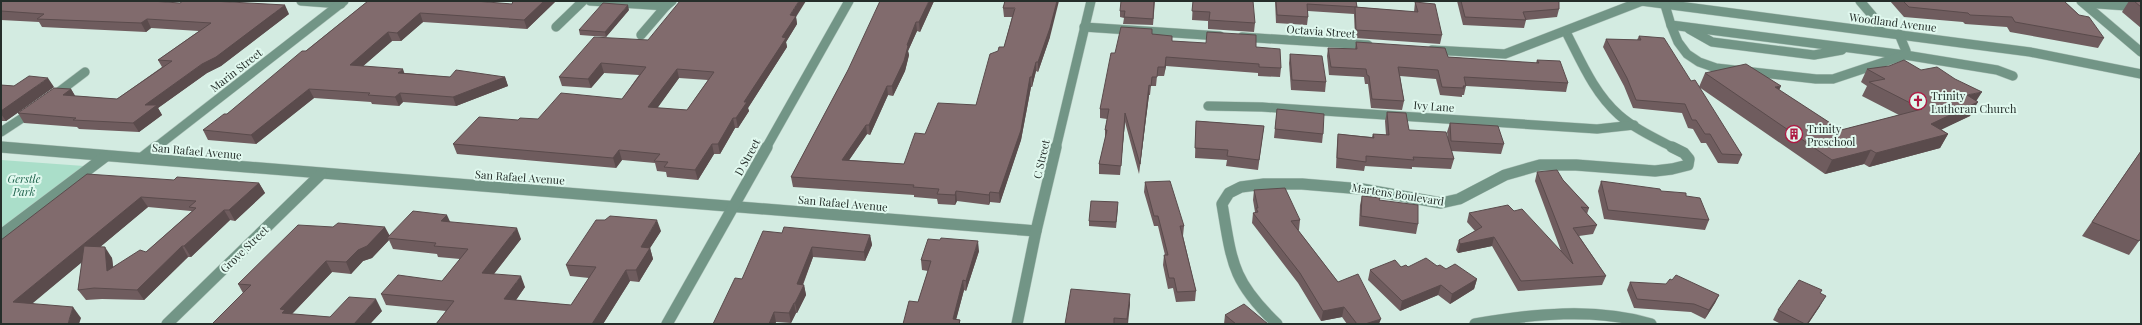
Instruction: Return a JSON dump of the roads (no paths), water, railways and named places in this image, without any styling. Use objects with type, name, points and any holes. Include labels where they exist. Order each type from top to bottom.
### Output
[{"type":"street","points":[[301,1],[342,2]]},
{"type":"street","points":[[556,27],[583,1]]},
{"type":"street","points":[[590,1],[669,4]]},
{"type":"street","name":"D Street","points":[[667,324],[849,1]]},
{"type":"street","name":"C Street","points":[[1017,324],[1036,231],[1091,1]]},
{"type":"street","points":[[1425,49],[1505,54],[1566,32],[1641,1]]},
{"type":"street","name":"Woodland Avenue","points":[[1641,1],[2030,52],[2141,74]]},
{"type":"street","points":[[1860,1],[1877,21],[1882,32]]},
{"type":"street","name":"Marin Street","points":[[142,158],[342,2]]},
{"type":"street","points":[[2083,2],[2141,7]]},
{"type":"street","points":[[2083,2],[2141,52]]},
{"type":"street","points":[[641,35],[669,4]]},
{"type":"street","points":[[1665,5],[1676,42],[1687,54],[1700,64],[1716,68],[1816,80],[1833,79],[1905,55]]},
{"type":"street","points":[[1672,25],[1683,26],[1712,42],[1814,55],[1852,48],[1997,70],[2013,76]]},
{"type":"street","name":"Octavia Street","points":[[1084,28],[1378,46]]},
{"type":"street","name":"Martens Boulevard","points":[[1277,324],[1259,308],[1237,276],[1232,262],[1222,204],[1226,196],[1235,189],[1267,184],[1327,184],[1362,188],[1441,203],[1454,202],[1505,174],[1541,165],[1591,165],[1665,171],[1688,165],[1689,159],[1684,153],[1634,125],[1613,109],[1602,96],[1566,32]]},
{"type":"street","points":[[1899,34],[1906,51],[1905,55]]},
{"type":"street","points":[[1,132],[85,72]]},
{"type":"street","name":"Ivy Lane","points":[[1208,106],[1262,106],[1597,129],[1618,128],[1634,125]]},
{"type":"street","name":"San Rafael Avenue","points":[[1,147],[1036,231]]},
{"type":"street","points":[[1,235],[106,156]]},
{"type":"street","name":"Grove Street","points":[[167,324],[321,174]]},
{"type":"street","points":[[1476,324],[1499,320],[1584,315],[1620,316],[1651,324]]},
{"type":"place","name":"Trinity Lutheran Church","points":[[1918,101]]},
{"type":"place","name":"Trinity Preschool","points":[[1794,134]]},
{"type":"park label","name":"Gerstle Park","points":[[24,184]]}]
